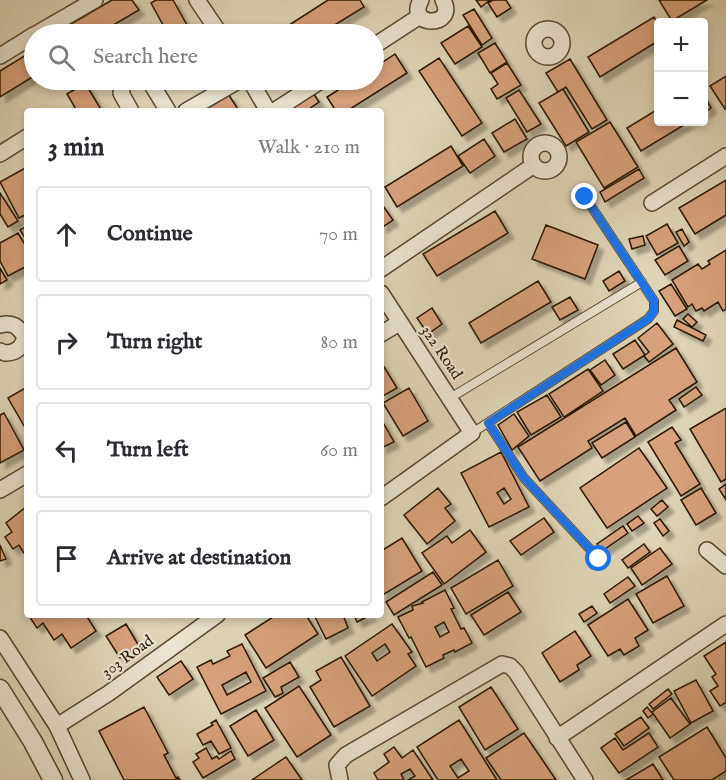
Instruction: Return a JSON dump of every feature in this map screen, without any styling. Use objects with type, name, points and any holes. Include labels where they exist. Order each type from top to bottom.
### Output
[{"type":"street","points":[[54,24],[95,0]]},
{"type":"street","points":[[197,0],[213,24]]},
{"type":"street","points":[[421,0],[418,9],[420,16],[432,22],[441,18],[446,12],[443,0]]},
{"type":"street","points":[[384,39],[420,16]]},
{"type":"street","points":[[0,56],[24,42]]},
{"type":"street","points":[[122,90],[129,108]]},
{"type":"street","points":[[155,90],[166,108]]},
{"type":"street","points":[[191,108],[223,90]]},
{"type":"street","points":[[256,90],[266,108]]},
{"type":"street","points":[[279,108],[307,90]]},
{"type":"street","points":[[0,154],[24,138]]},
{"type":"street","points":[[652,203],[726,156]]},
{"type":"street","points":[[384,267],[534,165]]},
{"type":"street","name":"322 Road","points":[[384,298],[472,433]]},
{"type":"street","points":[[0,325],[8,323],[16,326],[24,336]]},
{"type":"street","points":[[384,332],[399,323]]},
{"type":"street","points":[[0,351],[5,353],[18,350],[24,340]]},
{"type":"street","points":[[384,496],[472,433]]},
{"type":"street","points":[[0,490],[24,476]]},
{"type":"street","points":[[707,550],[726,566]]},
{"type":"street","name":"303 Road","points":[[57,726],[109,693],[214,618]]},
{"type":"street","points":[[557,738],[726,624]]},
{"type":"street","points":[[0,639],[57,726],[82,780]]},
{"type":"street","points":[[340,780],[337,765],[346,755],[502,664],[510,666],[516,672],[585,780]]},
{"type":"street","points":[[0,688],[53,780]]},
{"type":"lane","points":[[472,433],[648,319],[654,311],[654,301],[585,197]]},
{"type":"lane","points":[[450,398],[642,282]]},
{"type":"lane","points":[[488,423],[524,478],[599,559]]},
{"type":"building","points":[[112,0],[132,0],[139,10],[115,24],[71,24]]},
{"type":"building","points":[[156,0],[173,0],[186,24],[163,24],[151,3]]},
{"type":"building","points":[[328,0],[360,0],[364,7],[336,24],[291,24]]},
{"type":"building","points":[[476,0],[490,0],[481,7]]},
{"type":"building","points":[[493,0],[506,0],[511,8],[497,17],[488,3]]},
{"type":"building","points":[[659,0],[707,0],[677,18],[670,18]]},
{"type":"building","points":[[474,9],[492,38],[482,45],[463,15]]},
{"type":"building","points":[[654,17],[654,43],[600,77],[588,57]]},
{"type":"building","points":[[468,26],[482,47],[455,64],[441,43]]},
{"type":"building","points":[[495,43],[507,62],[490,73],[478,53]]},
{"type":"building","points":[[395,54],[407,73],[384,88],[384,61]]},
{"type":"building","points":[[24,56],[24,82],[0,97],[0,71]]},
{"type":"building","points":[[439,58],[482,123],[462,136],[419,71]]},
{"type":"building","points":[[570,59],[607,120],[592,129],[566,87],[558,92],[546,73]]},
{"type":"building","points":[[507,63],[521,85],[497,99],[491,89],[498,84],[491,73]]},
{"type":"building","points":[[726,76],[726,108],[725,109],[710,86]]},
{"type":"building","points":[[563,89],[589,132],[566,146],[539,103]]},
{"type":"building","points":[[74,90],[89,90],[100,108],[75,108],[67,94]]},
{"type":"building","points":[[338,90],[380,90],[352,108],[334,108],[327,97]]},
{"type":"building","points":[[519,90],[541,124],[527,132],[506,98]]},
{"type":"building","points":[[314,94],[319,102],[310,108],[293,107]]},
{"type":"building","points":[[229,95],[237,108],[208,108]]},
{"type":"building","points":[[654,111],[654,126],[682,126],[641,151],[627,128]]},
{"type":"building","points":[[515,119],[527,139],[504,152],[492,133]]},
{"type":"building","points":[[610,122],[638,167],[604,188],[576,142]]},
{"type":"building","points":[[484,139],[495,156],[470,173],[458,156]]},
{"type":"building","points":[[451,146],[463,166],[397,207],[385,187]]},
{"type":"building","points":[[24,169],[24,216],[19,218],[0,182]]},
{"type":"building","points":[[639,169],[644,178],[605,202],[600,192]]},
{"type":"building","points":[[726,180],[726,215],[695,234],[679,208]]},
{"type":"building","points":[[0,193],[18,221],[8,227],[0,214]]},
{"type":"building","points":[[384,207],[393,220],[384,226]]},
{"type":"building","points":[[495,211],[508,233],[437,276],[423,254]]},
{"type":"building","points":[[667,224],[678,243],[657,255],[646,236]]},
{"type":"building","points":[[546,225],[598,245],[585,279],[532,259]]},
{"type":"building","points":[[682,229],[689,242],[684,246],[676,232]]},
{"type":"building","points":[[18,233],[24,243],[24,268],[8,276],[0,261],[0,243]]},
{"type":"building","points":[[643,236],[645,245],[632,249],[629,239]]},
{"type":"building","points":[[679,246],[688,261],[665,275],[655,260]]},
{"type":"building","points":[[726,250],[726,309],[723,311],[718,302],[704,311],[702,308],[696,311],[692,304],[688,307],[672,280],[698,264],[702,269],[710,264],[708,261]]},
{"type":"building","points":[[0,268],[7,280],[0,284]]},
{"type":"building","points":[[619,271],[625,281],[609,291],[603,281]]},
{"type":"building","points":[[538,281],[551,302],[481,343],[469,323]]},
{"type":"building","points":[[671,284],[687,309],[675,316],[659,291]]},
{"type":"building","points":[[570,297],[578,310],[560,320],[552,307]]},
{"type":"building","points":[[432,308],[442,324],[428,334],[417,318]]},
{"type":"building","points":[[688,314],[697,322],[692,327],[683,319]]},
{"type":"building","points":[[677,320],[706,335],[703,341],[674,327]]},
{"type":"building","points":[[657,323],[673,344],[649,362],[644,356],[649,352],[638,338]]},
{"type":"building","points":[[635,340],[645,355],[623,369],[613,354]]},
{"type":"building","points":[[676,348],[697,382],[669,400],[676,410],[636,436],[625,418],[588,441],[592,448],[540,481],[518,447]]},
{"type":"building","points":[[605,360],[615,375],[601,385],[590,370]]},
{"type":"building","points":[[384,367],[397,388],[384,395]]},
{"type":"building","points":[[588,369],[603,391],[564,417],[549,394]]},
{"type":"building","points":[[696,387],[702,395],[684,407],[679,399]]},
{"type":"building","points":[[409,388],[428,421],[403,436],[384,402]]},
{"type":"building","points":[[24,389],[24,426],[8,398]]},
{"type":"building","points":[[547,395],[561,417],[531,435],[517,412]]},
{"type":"building","points":[[726,408],[726,479],[721,482],[690,429]]},
{"type":"building","points":[[4,413],[24,450],[0,463],[0,415]]},
{"type":"building","points":[[514,414],[529,436],[512,450],[498,425]]},
{"type":"building","points":[[626,422],[635,437],[602,458],[592,443]]},
{"type":"building","points":[[384,424],[394,442],[384,447]]},
{"type":"building","points":[[672,427],[681,440],[675,443],[700,484],[681,496],[648,442]]},
{"type":"building","points":[[639,448],[667,488],[607,528],[580,488]]},
{"type":"building","points":[[501,452],[529,507],[489,527],[461,473]],"holes":[[[504,488],[511,499],[504,504],[497,493]]]},
{"type":"building","points":[[726,484],[726,500],[719,489]]},
{"type":"building","points":[[438,488],[451,504],[445,508],[455,521],[427,544],[404,515]]},
{"type":"building","points":[[701,488],[716,513],[696,525],[681,500]]},
{"type":"building","points":[[662,500],[668,507],[657,516],[651,509]]},
{"type":"building","points":[[24,508],[24,553],[19,545],[13,549],[5,537],[12,532],[6,523]]},
{"type":"building","points":[[638,516],[644,523],[632,531],[627,524]]},
{"type":"building","points":[[544,518],[554,532],[521,555],[510,541]]},
{"type":"building","points":[[660,519],[669,531],[663,536],[654,523]]},
{"type":"building","points":[[623,526],[628,533],[602,551],[597,544]]},
{"type":"building","points":[[470,530],[486,552],[444,584],[422,553],[447,536],[452,543]]},
{"type":"building","points":[[402,538],[422,571],[384,594],[384,549]]},
{"type":"building","points":[[644,544],[650,552],[628,568],[622,560]]},
{"type":"building","points":[[0,545],[6,559],[0,561]]},
{"type":"building","points":[[660,548],[672,564],[642,585],[631,568]]},
{"type":"building","points":[[498,560],[513,586],[466,614],[451,588]]},
{"type":"building","points":[[433,572],[442,585],[394,615],[386,602]]},
{"type":"building","points":[[667,576],[684,606],[653,623],[636,594]]},
{"type":"building","points":[[628,577],[635,586],[610,603],[604,594]]},
{"type":"building","points":[[445,590],[461,629],[464,628],[472,643],[455,652],[454,650],[443,655],[444,658],[426,667],[398,617],[413,610],[412,606]],"holes":[[[444,622],[449,632],[440,637],[435,627]]]},
{"type":"building","points":[[508,592],[521,612],[484,635],[471,615]]},
{"type":"building","points":[[628,599],[648,630],[635,638],[639,646],[624,655],[620,649],[608,656],[588,625]]},
{"type":"building","points":[[592,606],[597,613],[584,622],[579,614]]},
{"type":"building","points":[[30,618],[88,618],[96,631],[71,648],[62,634],[54,640],[43,623],[37,628]]},
{"type":"building","points":[[271,618],[308,618],[318,634],[266,668],[245,635]]},
{"type":"building","points":[[316,618],[344,618],[348,628],[326,639]]},
{"type":"building","points":[[126,624],[139,646],[120,658],[106,636]]},
{"type":"building","points":[[392,624],[412,652],[408,654],[416,666],[372,696],[345,656]],"holes":[[[385,644],[390,652],[377,661],[372,653]]]},
{"type":"building","points":[[575,631],[591,656],[577,665],[579,670],[560,682],[542,653]]},
{"type":"building","points":[[726,642],[726,702],[720,706],[710,691],[718,686],[712,677],[716,674],[704,656]]},
{"type":"building","points":[[242,644],[266,691],[221,714],[197,667],[211,660],[213,664],[230,656],[227,651]],"holes":[[[246,672],[251,682],[227,695],[222,685]]]},
{"type":"building","points":[[341,657],[370,706],[334,727],[310,687],[321,680],[316,671]]},
{"type":"building","points":[[181,661],[193,679],[169,695],[157,677]]},
{"type":"building","points":[[290,662],[299,677],[281,687],[283,693],[275,697],[263,678]]},
{"type":"building","points":[[696,680],[713,711],[691,723],[674,691]]},
{"type":"building","points":[[299,686],[331,735],[297,757],[265,708]]},
{"type":"building","points":[[491,687],[518,729],[485,750],[459,707]]},
{"type":"building","points":[[668,689],[672,694],[653,709],[649,704]]},
{"type":"building","points":[[671,698],[690,724],[670,738],[652,712]]},
{"type":"building","points":[[144,707],[168,753],[164,755],[176,778],[180,780],[124,780],[99,731]]},
{"type":"building","points":[[647,707],[653,714],[648,718],[643,711]]},
{"type":"building","points":[[256,710],[274,740],[248,756],[230,726]]},
{"type":"building","points":[[641,717],[649,728],[624,746],[615,734]]},
{"type":"building","points":[[216,720],[231,748],[219,754],[211,741],[203,745],[197,734],[213,725],[211,723]]},
{"type":"building","points":[[459,720],[497,780],[438,780],[417,747]],"holes":[[[461,759],[469,771],[458,778],[450,766]]]},
{"type":"building","points":[[707,727],[726,758],[726,771],[712,780],[674,780],[659,757]]},
{"type":"building","points":[[524,733],[556,780],[501,780],[486,758]]},
{"type":"building","points":[[649,733],[658,747],[619,773],[601,748],[615,738],[623,750]]},
{"type":"building","points":[[394,747],[402,758],[413,750],[433,780],[408,780],[415,776],[410,769],[401,774],[404,780],[378,780],[374,773],[389,762],[384,754]]},
{"type":"building","points":[[206,748],[212,759],[217,756],[219,759],[231,751],[235,759],[203,778],[193,762],[199,758],[196,754]]},
{"type":"building","points":[[286,757],[302,780],[252,780]]},
{"type":"building","points":[[653,764],[663,780],[626,780]]},
{"type":"route","points":[[585,197],[654,301],[654,311],[648,319],[488,423],[524,478],[599,559]]}]
